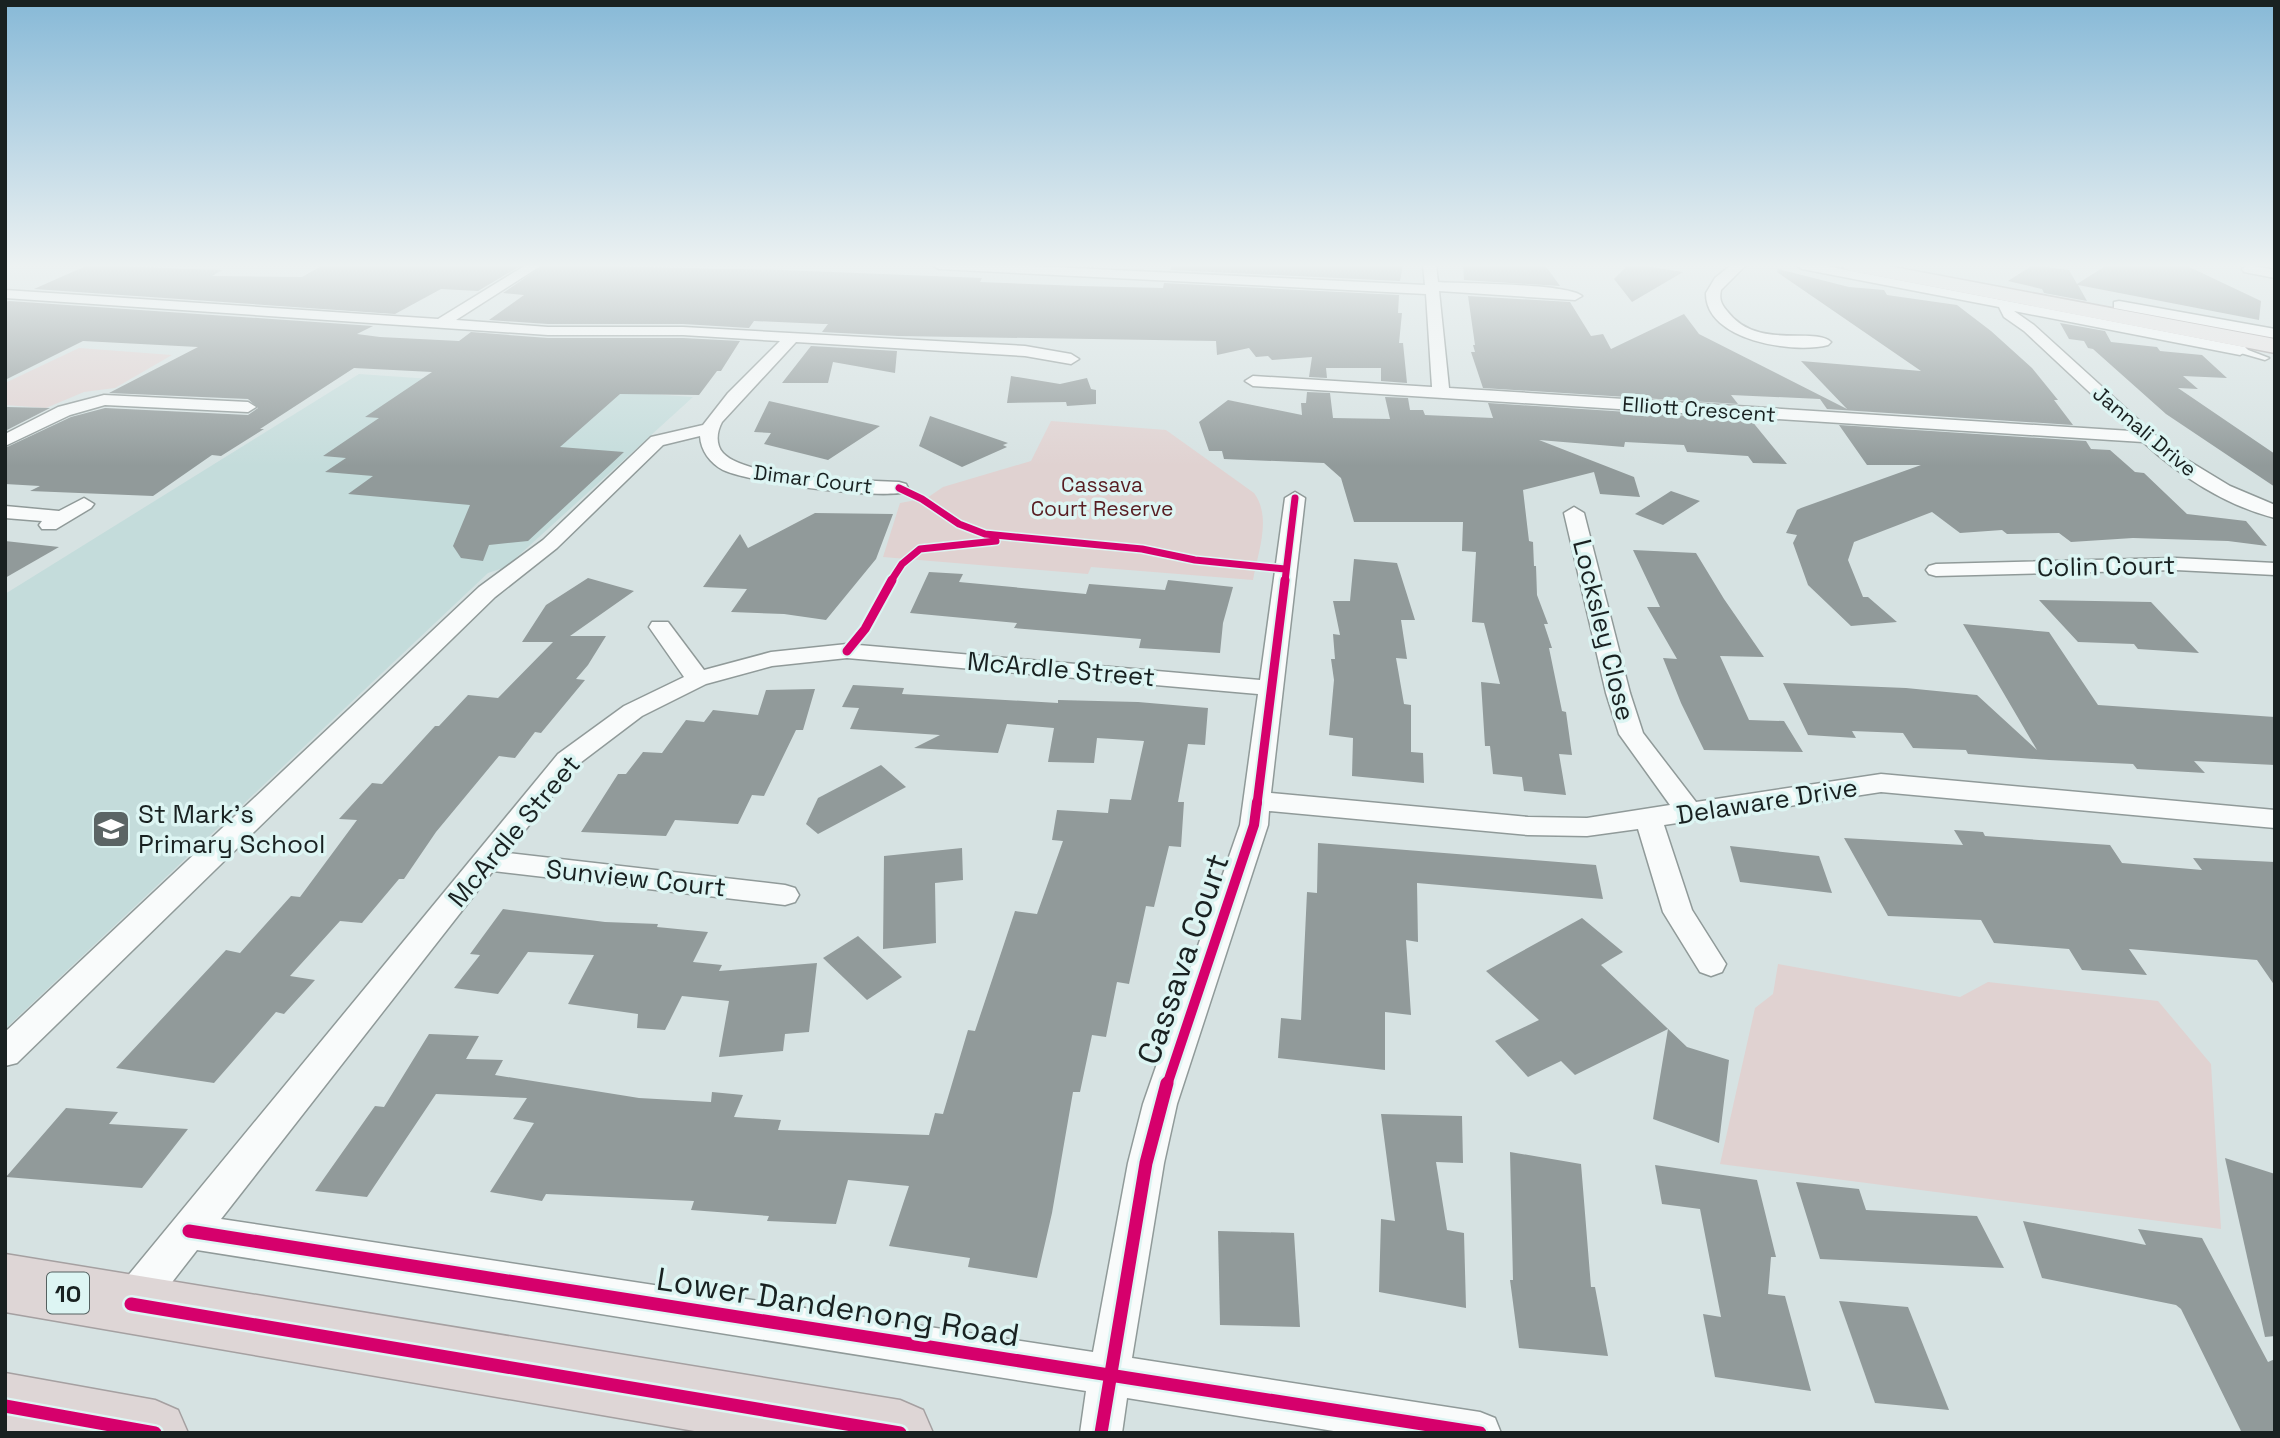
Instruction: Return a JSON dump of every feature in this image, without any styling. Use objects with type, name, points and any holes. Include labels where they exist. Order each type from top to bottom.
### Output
[{"type":"highway","name":"10","points":[[5,1283],[900,1433]]},
{"type":"highway","points":[[5,1406],[155,1433]]},
{"type":"main road","points":[[2203,332],[2270,352]]},
{"type":"street","points":[[704,332],[1025,351],[1071,359]]},
{"type":"street","points":[[1436,332],[1441,392]]},
{"type":"street","points":[[1749,332],[1786,342],[1823,342]]},
{"type":"street","name":"Jannali Drive","points":[[2033,332],[2146,437],[2200,478],[2275,512]]},
{"type":"street","points":[[2155,332],[2241,350]]},
{"type":"street","points":[[5,1053],[488,592],[550,544],[657,441],[669,436],[709,429],[713,421],[792,337]]},
{"type":"street","name":"Elliott Crescent","points":[[1253,381],[2146,437]]},
{"type":"street","points":[[231,418],[263,397]]},
{"type":"street","points":[[5,441],[64,411],[104,400],[248,407]]},
{"type":"street","name":"Dimar Court","points":[[709,429],[708,440],[718,459],[744,471],[791,480],[899,488]]},
{"type":"street","name":"Cassava Court","points":[[1101,1433],[1146,1163],[1160,1104],[1247,850],[1258,801],[1295,498]]},
{"type":"street","points":[[41,531],[84,504]]},
{"type":"street","points":[[5,512],[63,517]]},
{"type":"street","name":"Locksley Close","points":[[1574,513],[1618,693],[1631,734],[1690,813]]},
{"type":"street","name":"Colin Court","points":[[1936,570],[2176,564],[2275,569]]},
{"type":"street","points":[[660,627],[698,679]]},
{"type":"street","name":"McArdle Street","points":[[131,1304],[568,760],[633,711],[698,679],[771,659],[847,650],[1270,688]]},
{"type":"street","name":"Delaware Drive","points":[[1258,801],[1528,827],[1587,827],[1649,820],[1881,783],[2275,820]]},
{"type":"street","points":[[1649,820],[1678,912],[1711,964]]},
{"type":"street","name":"Sunview Court","points":[[488,861],[785,895]]},
{"type":"street","name":"Lower Dandenong Road","points":[[189,1231],[1480,1433]]},
{"type":"lane","points":[[2241,350],[2270,352]]},
{"type":"shaded area","name":"St Mark's Primary School","points":[[359,374],[693,397],[506,567],[488,573],[5,1029],[5,594]]},
{"type":"green space","points":[[79,348],[172,355],[115,388],[84,392],[46,408],[5,405],[5,383]]},
{"type":"green space","name":"Cassava Court Reserve","points":[[1051,421],[1166,430],[1254,493],[1259,502],[1263,524],[1253,580],[1091,567],[1088,574],[883,557],[900,503],[927,498],[943,487],[1031,461]]},
{"type":"green space","points":[[1778,964],[1960,997],[1988,982],[2158,1001],[2211,1064],[2221,1229],[1720,1164],[1755,1008],[1773,994]]},
{"type":"building","points":[[5,332],[361,332],[357,334],[459,341],[472,332],[548,338],[683,338],[740,341],[721,371],[717,371],[699,395],[620,394],[560,447],[624,452],[528,541],[489,545],[483,561],[461,558],[453,546],[470,505],[348,494],[373,476],[325,472],[346,458],[323,456],[379,418],[365,417],[432,372],[354,368],[260,429],[264,429],[221,456],[212,455],[153,496],[30,491],[40,486],[5,484],[5,448],[71,417],[105,408],[248,415],[258,408],[248,399],[109,393],[198,347],[83,341],[5,380]]},
{"type":"building","points":[[824,332],[1400,332],[1399,343],[1403,343],[1407,383],[1381,381],[1381,368],[1326,368],[1327,378],[1309,377],[1312,357],[1272,360],[1268,356],[1256,357],[1249,348],[1217,355],[1216,341],[898,336]]},
{"type":"building","points":[[1473,332],[1589,332],[1591,336],[1603,334],[1611,349],[1646,332],[1698,332],[1847,409],[1801,361],[1921,371],[1864,332],[1992,332],[2032,368],[2058,400],[2054,400],[2073,425],[1827,409],[1820,399],[1731,395],[1738,404],[1483,388],[1471,352],[1475,352]]},
{"type":"building","points":[[2065,332],[2106,332],[2111,342],[2202,355],[2227,378],[2183,376],[2198,389],[2178,388],[2275,454],[2275,487],[2166,414],[2093,349],[2088,348],[2084,341],[2069,339]]},
{"type":"building","points":[[811,346],[897,351],[895,373],[833,362],[828,383],[782,383]]},
{"type":"building","points":[[1011,376],[1060,384],[1087,378],[1091,389],[1096,390],[1096,404],[1067,406],[1066,402],[1007,403]]},
{"type":"building","points":[[1307,392],[1330,393],[1333,418],[1390,419],[1385,397],[1408,398],[1410,410],[1423,410],[1425,415],[1493,418],[1488,403],[1751,420],[1787,464],[1753,463],[1748,456],[1687,452],[1684,445],[1625,442],[1624,447],[1539,440],[1634,477],[1640,497],[1600,494],[1594,472],[1523,490],[1529,541],[1533,542],[1537,595],[1548,624],[1544,624],[1552,648],[1549,648],[1562,711],[1566,712],[1572,755],[1559,754],[1566,795],[1524,791],[1522,777],[1493,774],[1490,746],[1485,746],[1481,682],[1500,684],[1484,623],[1472,622],[1476,552],[1462,551],[1463,522],[1354,522],[1341,478],[1324,463],[1224,459],[1222,451],[1209,451],[1199,422],[1228,400],[1302,415],[1301,403],[1306,403]]},
{"type":"building","points":[[769,401],[880,426],[828,460],[764,444],[771,433],[754,432]]},
{"type":"building","points":[[5,407],[50,408],[5,431]]},
{"type":"building","points":[[930,416],[1008,443],[1003,445],[1007,447],[962,467],[919,446]]},
{"type":"building","points":[[1839,425],[2086,441],[2091,449],[2110,450],[2135,472],[2144,473],[2187,514],[2246,521],[2267,546],[2228,541],[2133,538],[2071,542],[2059,533],[2007,534],[2002,530],[1960,533],[1932,512],[1854,542],[1848,560],[1863,597],[1868,597],[1897,622],[1851,626],[1808,585],[1793,543],[1797,535],[1786,533],[1797,510],[1921,465],[1867,465]]},
{"type":"building","points":[[1671,491],[1700,501],[1663,525],[1635,514]]},
{"type":"building","points":[[815,513],[893,514],[876,559],[826,620],[784,614],[731,612],[747,589],[703,587],[740,534],[748,548]]},
{"type":"building","points":[[5,541],[59,547],[5,578]]},
{"type":"building","points":[[1633,550],[1696,553],[1764,657],[1720,656],[1749,720],[1784,721],[1803,752],[1704,750],[1663,658],[1677,659],[1647,607],[1660,607]]},
{"type":"building","points":[[1354,559],[1397,563],[1415,620],[1401,620],[1407,659],[1396,658],[1404,704],[1411,705],[1411,752],[1423,753],[1424,783],[1352,776],[1353,738],[1329,735],[1334,680],[1331,659],[1335,659],[1333,634],[1340,635],[1333,601],[1350,601]]},
{"type":"building","points":[[929,572],[963,574],[959,582],[1086,594],[1089,584],[1165,590],[1168,580],[1233,587],[1223,623],[1220,653],[1139,648],[1141,639],[1014,628],[1017,623],[910,613]]},
{"type":"building","points":[[588,578],[634,591],[570,636],[606,636],[576,679],[585,680],[541,733],[535,732],[515,758],[499,756],[436,832],[404,879],[399,879],[362,923],[340,921],[290,976],[315,980],[284,1014],[276,1012],[214,1083],[116,1068],[226,950],[240,953],[291,896],[300,897],[357,820],[339,819],[372,783],[382,784],[435,726],[439,726],[468,695],[498,698],[553,642],[522,642],[546,605]]},
{"type":"building","points":[[2039,600],[2151,602],[2199,653],[2138,649],[2134,644],[2078,642]]},
{"type":"building","points":[[1963,624],[2049,632],[2098,705],[2275,717],[2275,765],[2194,761],[2205,773],[2137,769],[2133,764],[2049,760],[1968,754],[1966,750],[1913,748],[1903,733],[1852,731],[1856,738],[1808,735],[1783,683],[1906,688],[1977,695],[2037,750]]},
{"type":"building","points":[[853,685],[904,688],[902,694],[1058,703],[1058,700],[1138,702],[1208,708],[1205,745],[1188,744],[1178,802],[1184,802],[1181,847],[1169,846],[1154,907],[1146,906],[1129,984],[1117,982],[1106,1037],[1092,1035],[1080,1092],[1073,1092],[1052,1213],[1037,1278],[968,1267],[970,1258],[889,1246],[909,1186],[848,1180],[836,1224],[767,1221],[769,1216],[691,1210],[694,1201],[546,1194],[542,1201],[490,1192],[534,1123],[513,1119],[527,1098],[436,1094],[367,1197],[315,1191],[375,1106],[384,1107],[429,1034],[479,1036],[466,1059],[503,1060],[495,1075],[639,1098],[711,1102],[712,1092],[743,1095],[734,1117],[781,1120],[778,1130],[929,1135],[935,1113],[943,1114],[968,1030],[975,1031],[1015,911],[1037,914],[1063,841],[1052,840],[1057,810],[1108,813],[1110,799],[1131,800],[1144,741],[1097,738],[1094,763],[1048,762],[1054,728],[1007,724],[998,753],[914,748],[940,735],[850,729],[859,708],[842,707]]},
{"type":"building","points":[[815,689],[803,730],[796,730],[764,796],[752,795],[738,824],[675,820],[666,836],[581,832],[618,774],[626,774],[643,752],[662,753],[686,720],[704,722],[713,710],[758,715],[766,690]]},
{"type":"building","points":[[881,765],[906,787],[818,834],[806,824],[818,798]]},
{"type":"building","points":[[1954,830],[1983,832],[1985,836],[2110,845],[2122,863],[2202,870],[2193,858],[2275,862],[2275,986],[2257,960],[2129,949],[2147,975],[2082,970],[2069,949],[1994,943],[1981,920],[1888,916],[1844,838],[1963,845]]},
{"type":"building","points":[[1318,843],[1596,865],[1603,899],[1417,883],[1418,942],[1406,940],[1411,1015],[1385,1012],[1385,1070],[1278,1058],[1281,1018],[1301,1020],[1307,892],[1317,893]]},
{"type":"building","points":[[1730,846],[1819,856],[1832,893],[1740,882]]},
{"type":"building","points":[[962,848],[963,880],[935,883],[936,943],[883,949],[884,856]]},
{"type":"building","points":[[503,909],[605,922],[658,924],[657,927],[708,932],[693,962],[722,965],[719,971],[817,963],[809,1032],[785,1034],[783,1051],[719,1057],[729,1001],[682,996],[665,1030],[637,1028],[638,1014],[568,1004],[594,955],[528,952],[498,994],[454,988],[480,955],[470,954]]},
{"type":"building","points":[[1582,918],[1623,952],[1601,965],[1687,1047],[1729,1060],[1719,1143],[1653,1119],[1668,1029],[1575,1075],[1561,1061],[1528,1077],[1495,1041],[1539,1020],[1486,971]]},
{"type":"building","points":[[858,936],[902,977],[867,1000],[823,958]]},
{"type":"building","points":[[66,1108],[118,1112],[109,1124],[188,1129],[142,1188],[6,1177]]},
{"type":"building","points":[[1381,1114],[1462,1116],[1463,1163],[1436,1162],[1447,1230],[1464,1233],[1466,1308],[1379,1292],[1381,1219],[1395,1221]]},
{"type":"building","points":[[1510,1152],[1581,1164],[1591,1287],[1595,1287],[1608,1356],[1519,1348],[1510,1280],[1513,1280]]},
{"type":"building","points":[[2225,1158],[2275,1174],[2275,1336],[2265,1337]]},
{"type":"building","points":[[1655,1165],[1757,1180],[1776,1257],[1771,1257],[1768,1294],[1785,1296],[1811,1391],[1715,1377],[1703,1314],[1721,1317],[1700,1209],[1662,1204]]},
{"type":"building","points":[[1796,1182],[1859,1189],[1866,1210],[1977,1216],[2004,1268],[1820,1259]]},
{"type":"building","points":[[2023,1221],[2146,1245],[2138,1229],[2202,1238],[2268,1362],[2275,1359],[2275,1433],[2242,1433],[2181,1309],[2176,1305],[2042,1278]]},
{"type":"building","points":[[1218,1231],[1294,1233],[1300,1327],[1220,1325]]},
{"type":"building","points":[[1839,1301],[1908,1307],[1949,1410],[1875,1403]]},
{"type":"cycle path","points":[[899,488],[922,499],[959,524],[985,534],[1142,549],[1195,560],[1285,569]]},
{"type":"cycle path","points":[[1101,1433],[1146,1163],[1160,1104],[1254,825],[1295,498]]},
{"type":"cycle path","points":[[847,651],[863,632],[902,564],[920,549],[996,541]]},
{"type":"cycle path","points":[[189,1231],[1480,1433]]},
{"type":"cycle path","points":[[131,1304],[900,1433]]},
{"type":"cycle path","points":[[5,1406],[155,1433]]},
{"type":"place","name":"St Mark's Primary School","points":[[111,829]]}]
